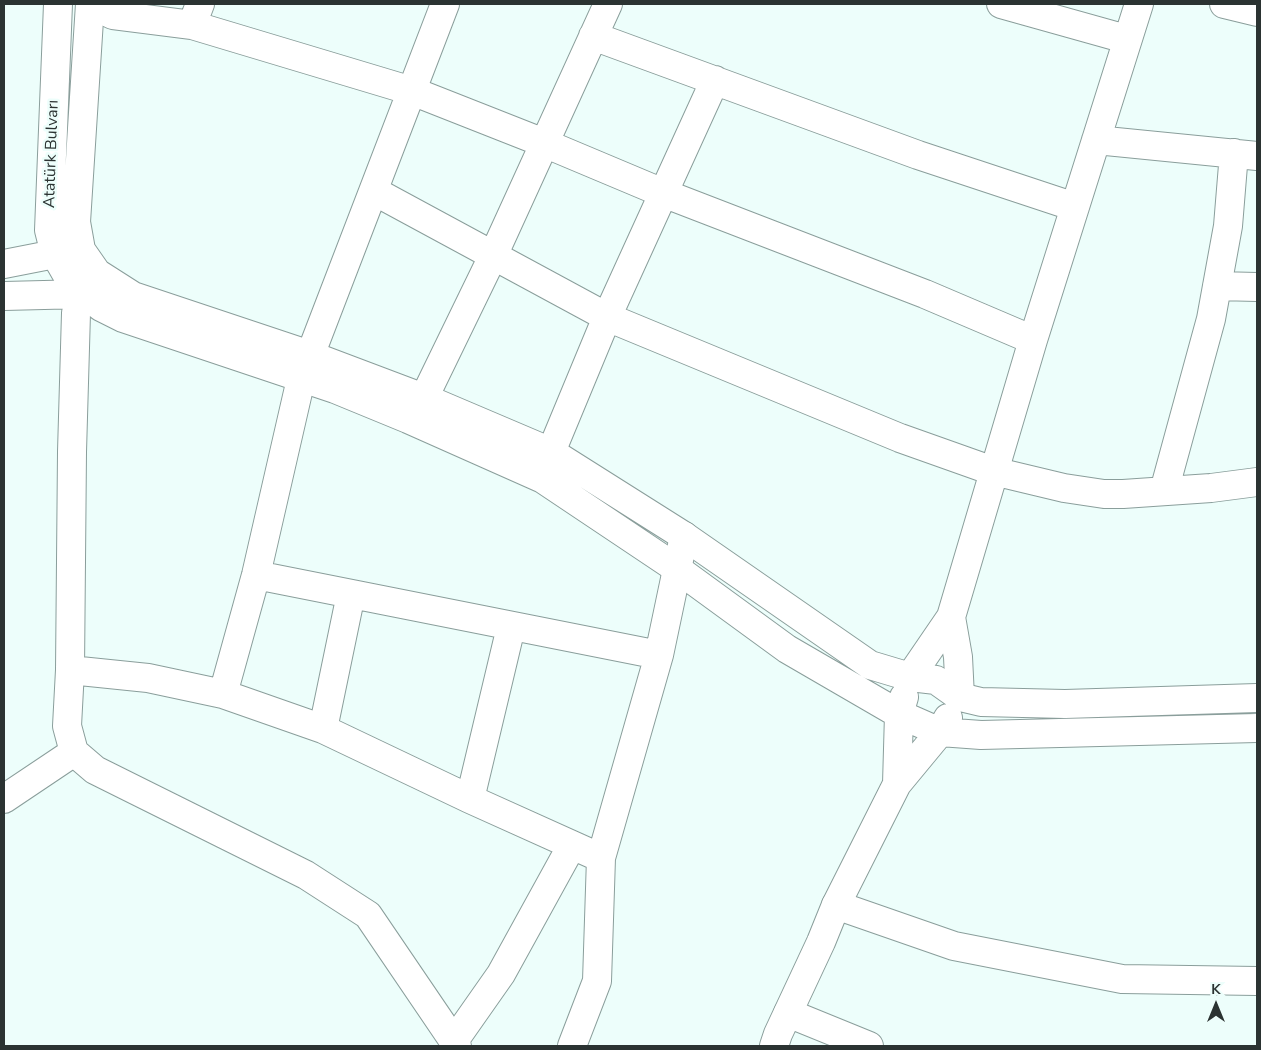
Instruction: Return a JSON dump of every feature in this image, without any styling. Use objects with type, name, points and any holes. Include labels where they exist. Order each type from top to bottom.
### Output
[{"type":"street","name":"Atatürk Bulvarı","points":[[58,4],[49,230],[55,254],[68,275],[90,284]]},
{"type":"street","points":[[224,694],[256,575],[306,367],[445,4]]},
{"type":"street","points":[[424,398],[493,256],[608,4]]},
{"type":"street","points":[[1001,4],[1126,40]]},
{"type":"street","points":[[897,784],[899,714],[910,677],[951,617],[1033,340],[1126,40],[1139,4]]},
{"type":"street","points":[[1224,4],[1257,12]]},
{"type":"street","name":"Atatürk Bulvarı","points":[[90,284],[76,222],[102,7]]},
{"type":"street","points":[[102,7],[196,14],[412,91],[544,143],[663,193],[925,294],[1033,340]]},
{"type":"street","points":[[594,36],[918,155],[1075,207]]},
{"type":"street","points":[[543,479],[551,452],[607,317],[715,80]]},
{"type":"street","points":[[1096,140],[1246,154],[1228,226],[1211,319],[1164,491]]},
{"type":"street","points":[[374,191],[607,317],[900,438],[993,471],[1064,488],[1104,494],[1211,488],[1257,482]]},
{"type":"street","points":[[4,264],[55,254]]},
{"type":"street","points":[[4,296],[90,284],[133,296],[306,367],[424,398],[551,452],[684,536],[870,665],[910,677],[936,680],[960,697],[981,702],[1065,704],[1257,698]]},
{"type":"street","points":[[90,284],[76,313],[72,452],[70,670],[67,726],[74,752],[96,770],[306,875],[368,915],[456,1044],[501,974],[572,845]]},
{"type":"street","points":[[1217,286],[1257,287]]},
{"type":"street","points":[[306,367],[335,389],[543,479],[676,568],[787,649],[899,714],[940,732],[981,735],[1257,728]]},
{"type":"street","points":[[572,1046],[597,981],[601,858],[659,655],[684,536]]},
{"type":"street","points":[[256,575],[659,655]]},
{"type":"street","points":[[323,729],[350,594]]},
{"type":"street","points":[[774,1046],[836,905],[897,784],[940,732],[960,697],[958,657],[951,617]]},
{"type":"street","points":[[470,799],[511,627]]},
{"type":"street","points":[[70,670],[148,678],[224,694],[323,729],[470,799],[601,858]]},
{"type":"street","points":[[4,799],[74,752]]},
{"type":"street","points":[[836,905],[954,946],[1122,979],[1257,981]]},
{"type":"street","points":[[788,1013],[869,1046]]}]
